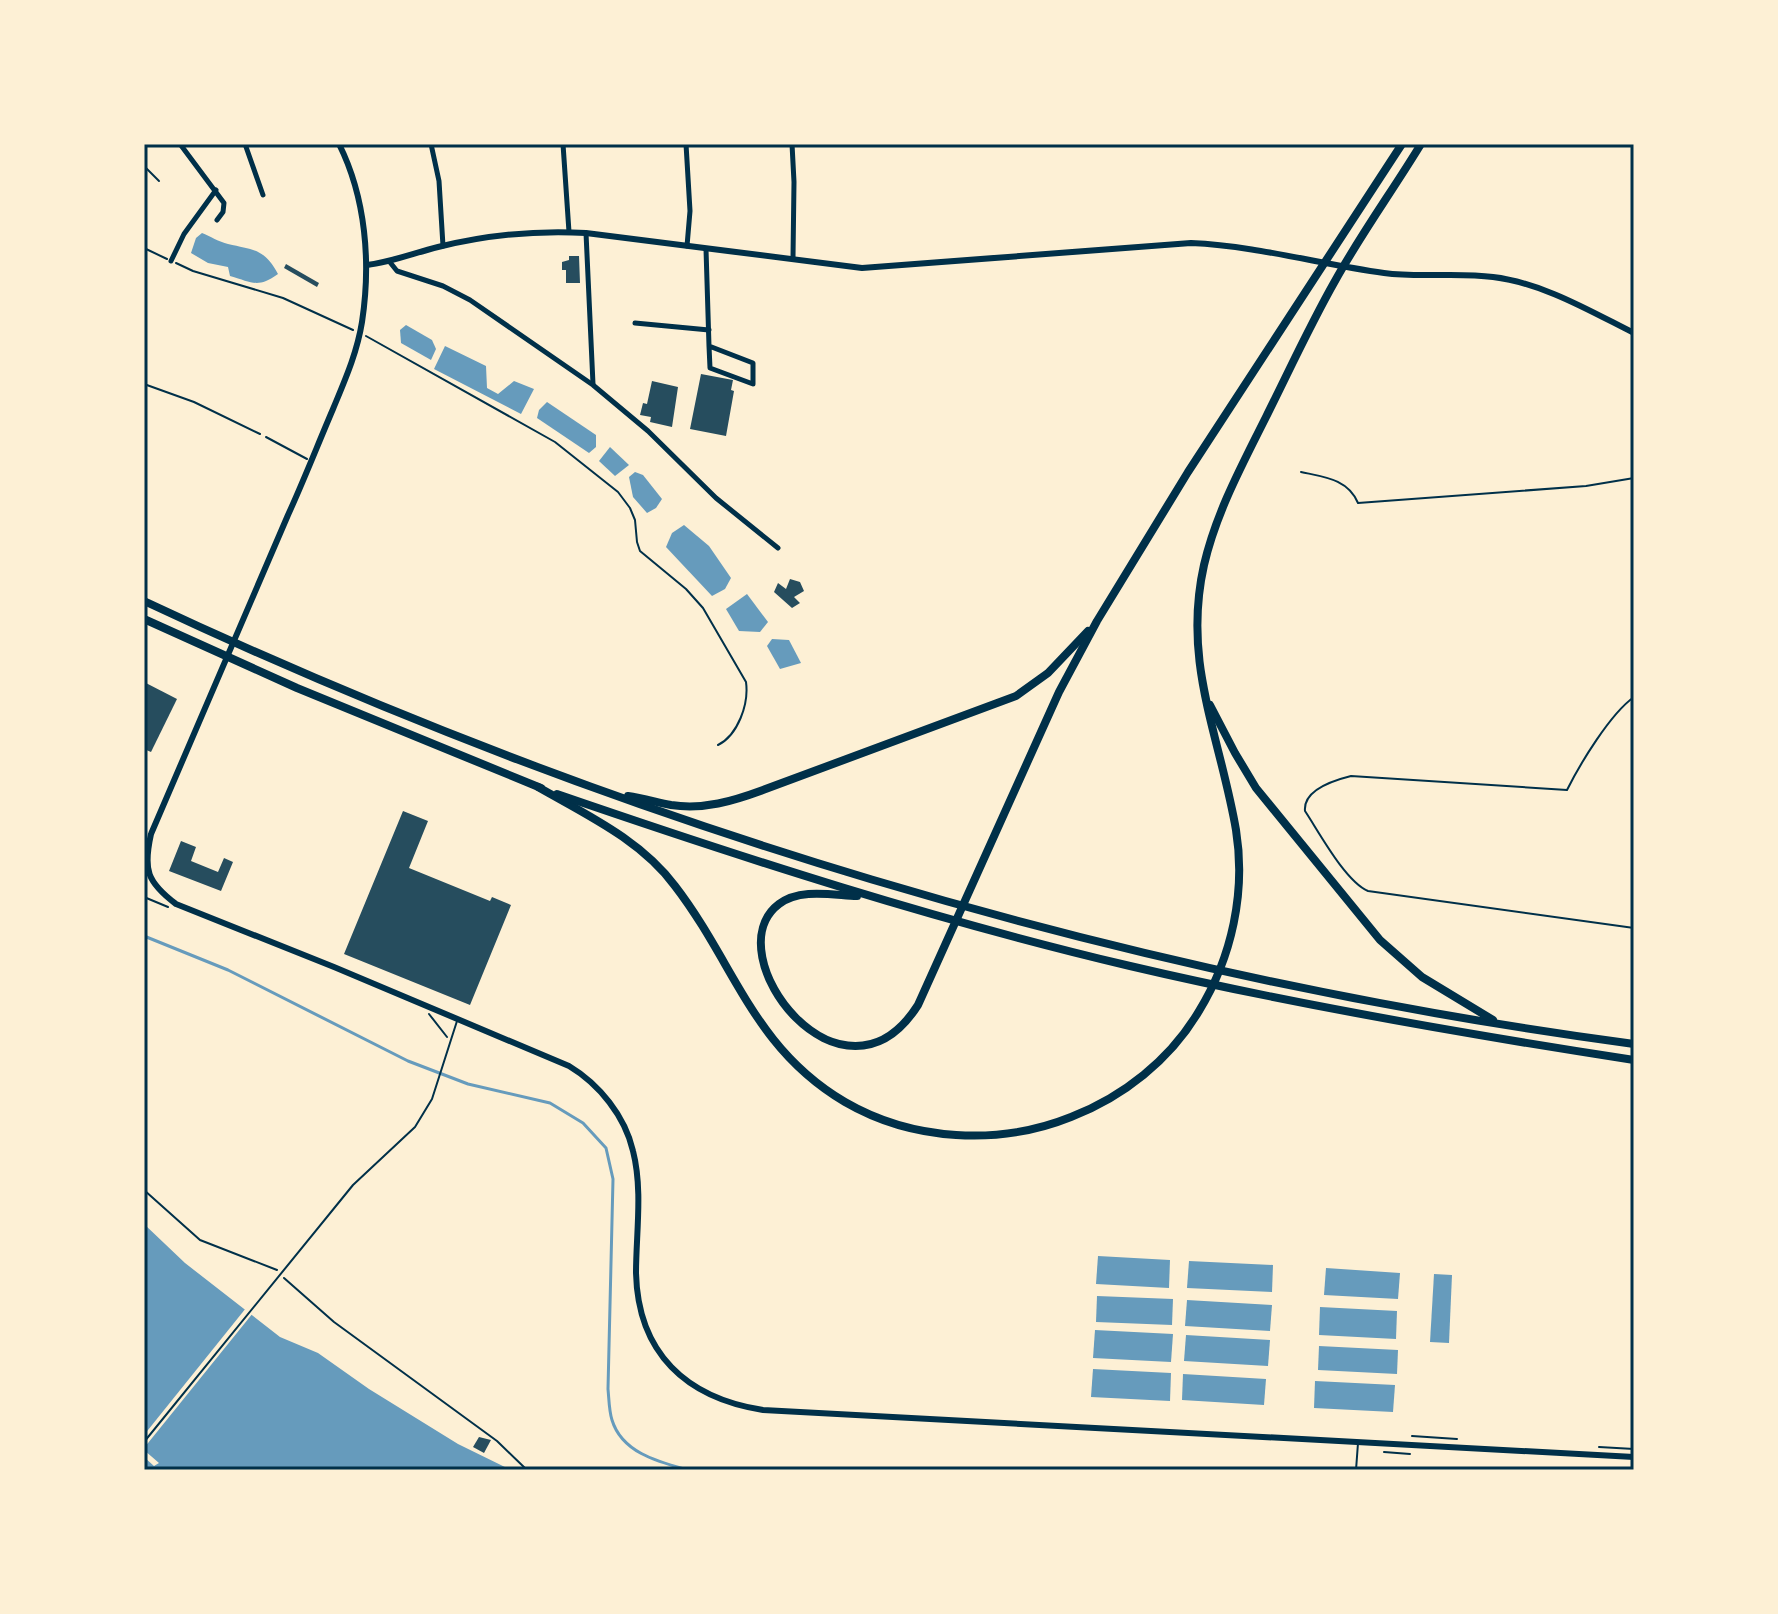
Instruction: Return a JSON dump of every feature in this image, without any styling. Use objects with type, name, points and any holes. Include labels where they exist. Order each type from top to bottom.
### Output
[{"type":"highway","points":[[869,897],[798,896],[780,903],[767,916],[759,933],[764,966],[785,1003],[809,1030],[837,1046],[852,1048],[884,1039],[908,1022],[943,954],[1059,692],[1097,621],[1188,472],[1402,144]]},
{"type":"highway","points":[[538,787],[615,831],[646,855],[674,883],[746,1004],[770,1038],[795,1065],[846,1103],[898,1124],[926,1131],[978,1136],[1007,1134],[1066,1119],[1119,1094],[1163,1057],[1196,1017],[1217,977],[1232,932],[1238,895],[1237,834],[1202,690],[1196,622],[1201,579],[1212,537],[1240,469],[1334,282],[1421,144]]},
{"type":"highway","points":[[144,601],[414,721],[607,792],[815,863],[1038,926],[1240,974],[1501,1024],[1634,1044]]},
{"type":"highway","points":[[144,619],[297,688],[538,787],[713,848],[869,897],[1127,965],[1234,989],[1446,1030],[1634,1060]]},
{"type":"highway","points":[[607,792],[698,807],[739,799],[1016,696],[1048,673],[1097,621]]},
{"type":"highway","points":[[1202,690],[1235,753],[1270,806],[1364,922],[1399,958],[1440,989],[1501,1024]]},
{"type":"street","points":[[180,144],[224,203],[223,212],[217,220]]},
{"type":"street","points":[[245,144],[263,195]]},
{"type":"street","points":[[339,144],[348,162],[359,205],[367,265],[360,333],[352,362],[312,461],[151,834],[145,869],[148,882],[176,904],[458,1019],[569,1066],[588,1078],[615,1112],[634,1153],[636,1275],[642,1320],[660,1356],[702,1393],[740,1407],[763,1410],[1634,1457]]},
{"type":"street","points":[[431,144],[439,181],[443,246]]},
{"type":"street","points":[[563,144],[569,232]]},
{"type":"street","points":[[686,144],[690,211],[687,246]]},
{"type":"street","points":[[792,144],[793,258]]},
{"type":"street","points":[[171,261],[184,234],[216,190]]},
{"type":"street","points":[[367,265],[443,246],[522,232],[586,233],[862,268],[1191,243],[1229,245],[1384,273],[1495,277],[1567,300],[1634,333]]},
{"type":"street","points":[[586,233],[593,385]]},
{"type":"street","points":[[706,249],[709,330],[709,346],[710,368],[753,384],[753,363],[709,346]]},
{"type":"street","points":[[389,261],[397,271],[443,286],[470,300],[593,385],[648,431],[716,498],[778,548]]},
{"type":"street","points":[[635,323],[709,330]]},
{"type":"lane","points":[[144,166],[159,181]]},
{"type":"lane","points":[[266,437],[312,461]]},
{"type":"lane","points":[[1301,472],[1336,480],[1350,488],[1358,503],[1554,488],[1634,478]]},
{"type":"lane","points":[[144,1442],[353,1185],[415,1127],[432,1099],[458,1019]]},
{"type":"lane","points":[[1356,1470],[1358,1442]]},
{"type":"path","points":[[144,248],[193,271],[283,298],[360,333],[555,442],[618,492],[635,520],[640,551],[686,589],[703,608],[746,682],[748,693],[741,718],[727,741],[718,745]]},
{"type":"path","points":[[144,384],[194,402],[266,437]]},
{"type":"path","points":[[1634,697],[1602,734],[1567,790],[1351,776],[1336,780],[1307,797],[1304,803],[1305,811],[1349,875],[1368,891],[1634,928]]},
{"type":"path","points":[[144,897],[172,909]]},
{"type":"path","points":[[428,1014],[452,1039]]},
{"type":"path","points":[[144,1190],[200,1240],[280,1272],[288,1284],[334,1322],[497,1441],[527,1470]]},
{"type":"water","points":[[202,233],[263,255],[278,274],[259,283],[230,276],[228,267],[208,263],[191,253],[196,238]]},
{"type":"water","points":[[406,325],[432,340],[436,349],[431,360],[401,343],[400,330]]},
{"type":"water","points":[[445,346],[486,366],[487,388],[498,394],[514,381],[534,389],[521,414],[434,369]]},
{"type":"water","points":[[547,402],[596,435],[596,447],[589,453],[537,418],[539,410]]},
{"type":"water","points":[[610,447],[629,465],[615,476],[599,461]]},
{"type":"water","points":[[635,472],[643,475],[662,499],[656,508],[647,513],[633,497],[629,477]]},
{"type":"water","points":[[684,525],[709,546],[731,578],[725,589],[712,596],[666,547],[672,533]]},
{"type":"water","points":[[747,594],[768,622],[760,632],[739,631],[726,609]]},
{"type":"water","points":[[772,639],[789,640],[801,663],[780,669],[767,646]]},
{"type":"water","points":[[144,1224],[185,1263],[280,1337],[318,1353],[458,1444],[511,1470],[144,1470],[144,1457],[154,1466],[159,1463],[144,1450]]},
{"type":"water","points":[[1098,1256],[1170,1260],[1169,1288],[1096,1284]]},
{"type":"water","points":[[1189,1261],[1273,1265],[1272,1292],[1187,1288]]},
{"type":"water","points":[[1326,1268],[1400,1273],[1398,1299],[1324,1295]]},
{"type":"water","points":[[1434,1274],[1452,1275],[1449,1343],[1430,1342]]},
{"type":"water","points":[[1097,1296],[1173,1299],[1172,1325],[1096,1322]]},
{"type":"water","points":[[1187,1300],[1272,1305],[1270,1331],[1185,1326]]},
{"type":"water","points":[[1320,1307],[1397,1311],[1396,1339],[1319,1335]]},
{"type":"water","points":[[1095,1330],[1173,1334],[1171,1362],[1093,1358]]},
{"type":"water","points":[[1186,1335],[1270,1340],[1268,1366],[1184,1361]]},
{"type":"water","points":[[1319,1346],[1398,1350],[1397,1374],[1318,1370]]},
{"type":"water","points":[[1093,1369],[1171,1373],[1170,1401],[1091,1397]]},
{"type":"water","points":[[1183,1374],[1266,1379],[1264,1405],[1182,1400]]},
{"type":"water","points":[[1315,1381],[1395,1385],[1393,1412],[1314,1408]]},
{"type":"pier","points":[[246,1308],[253,1313],[144,1448],[144,1435]]},
{"type":"building","points":[[569,256],[579,256],[580,283],[566,283],[566,270],[562,270],[562,262],[569,260]]},
{"type":"building","points":[[286,264],[319,283],[317,287],[284,268]]},
{"type":"building","points":[[701,374],[733,380],[726,436],[690,429]]},
{"type":"building","points":[[652,381],[678,387],[672,427],[650,422],[651,417],[640,415],[643,403],[647,404]]},
{"type":"building","points":[[790,579],[800,582],[804,591],[794,597],[800,603],[792,608],[774,592],[778,583],[786,589]]},
{"type":"building","points":[[144,682],[177,699],[151,752],[144,749]]},
{"type":"building","points":[[403,811],[428,821],[409,868],[490,901],[492,897],[511,905],[470,1005],[344,954]]},
{"type":"building","points":[[181,841],[196,847],[191,861],[218,872],[224,858],[233,862],[221,891],[169,871]]},
{"type":"building","points":[[479,1437],[491,1440],[484,1453],[473,1447]]},
{"type":"waterway","points":[[144,936],[228,970],[408,1061],[468,1084],[550,1103],[583,1123],[606,1148],[613,1179],[608,1389],[612,1420],[624,1441],[633,1448],[654,1459],[688,1470]]}]
